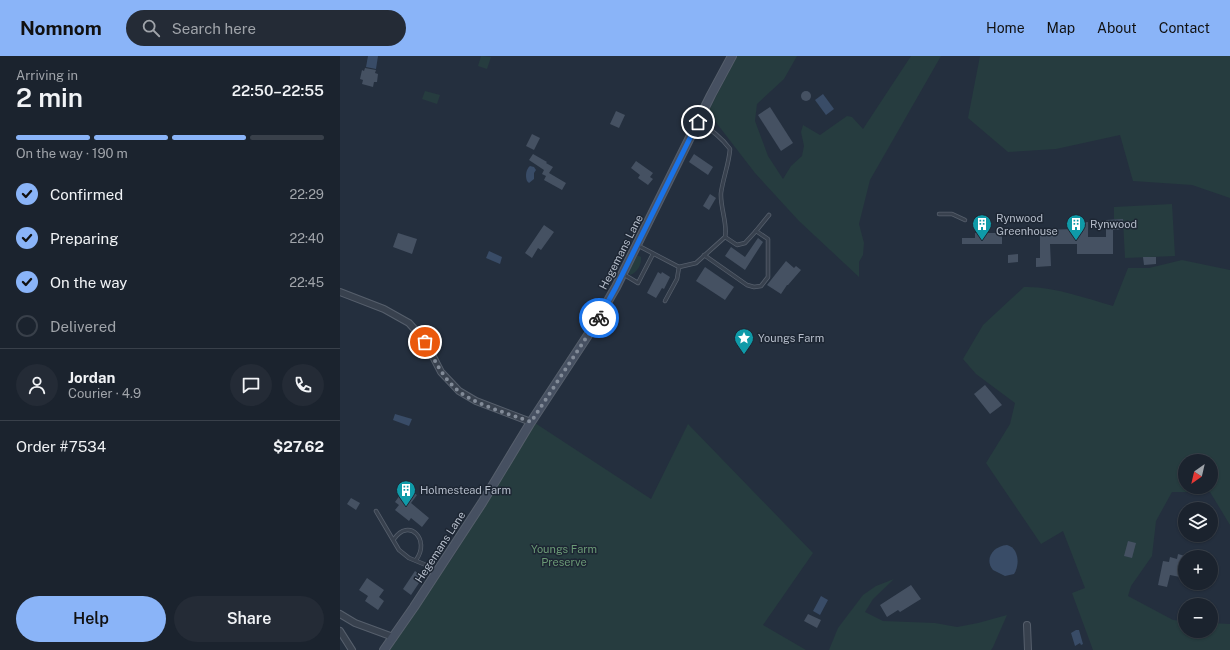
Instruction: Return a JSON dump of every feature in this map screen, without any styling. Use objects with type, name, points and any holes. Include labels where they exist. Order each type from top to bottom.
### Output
[{"type":"street","name":"Hegemans Lane","points":[[384,650],[482,503],[531,422],[590,332],[637,245],[732,56]]},
{"type":"street","points":[[340,292],[384,309],[409,322],[425,342],[441,372],[452,386],[463,394],[476,401],[531,422]]},
{"type":"street","points":[[340,614],[355,623],[393,637]]},
{"type":"street","points":[[1027,625],[1028,650]]},
{"type":"street","points":[[340,631],[352,650]]},
{"type":"lane","points":[[637,245],[680,268],[696,263],[725,237],[726,232],[721,193],[729,162],[730,150],[723,140],[710,129],[698,122]]},
{"type":"lane","points":[[939,214],[952,214],[965,220]]},
{"type":"lane","points":[[725,237],[737,245],[745,243],[769,215]]},
{"type":"lane","points":[[704,255],[747,285],[754,287],[761,286],[768,277],[768,239],[756,231]]},
{"type":"lane","points":[[622,274],[638,283],[653,254]]},
{"type":"lane","points":[[664,301],[677,279],[680,268]]},
{"type":"lane","points":[[376,511],[399,550],[404,555],[437,572]]},
{"type":"lane","points":[[394,540],[397,535],[402,532],[412,531],[417,534],[421,539],[421,545],[419,556],[416,560]]},
{"type":"green space","points":[[481,56],[491,57],[487,69],[478,66]]},
{"type":"green space","points":[[737,56],[797,56],[784,79],[757,104],[755,121],[768,156],[783,179],[791,166],[802,156],[804,146],[801,132],[803,125],[820,135],[847,116],[852,117],[863,129],[911,56],[941,56],[870,180],[859,224],[864,243],[863,255],[859,262],[859,277],[799,221],[755,173],[708,112]]},
{"type":"green space","points":[[980,56],[1230,56],[1230,198],[1192,185],[1133,181],[1120,135],[1056,149],[1008,152],[968,118]]},
{"type":"green space","points":[[425,91],[440,95],[437,104],[422,99]]},
{"type":"green space","points":[[1172,204],[1175,256],[1125,258],[1123,220],[1114,219],[1114,207]]},
{"type":"green space","points":[[637,256],[641,257],[640,265],[635,272],[630,275],[628,272]]},
{"type":"green space","points":[[1182,260],[1230,270],[1230,525],[1218,505],[1218,502],[1216,502],[1211,494],[1218,494],[1218,454],[1178,454],[1178,492],[1172,492],[1156,521],[1152,556],[1131,586],[1128,596],[1173,620],[1178,620],[1178,638],[1218,638],[1218,623],[1230,624],[1230,650],[1093,650],[1072,593],[1085,588],[1063,531],[1041,544],[986,463],[1010,424],[1015,403],[976,374],[963,359],[983,325],[1024,287],[1058,290],[1113,306],[1128,268],[1149,268]]},
{"type":"green space","name":"Youngs Farm Preserve","points":[[535,423],[651,499],[688,424],[813,553],[763,625],[806,650],[387,650],[453,557]]},
{"type":"green space","points":[[894,579],[873,599],[865,612],[883,621],[935,623],[957,627],[1007,615],[991,650],[829,650],[838,628],[863,595],[876,586]]},
{"type":"water","points":[[368,56],[378,56],[376,69],[366,67]]},
{"type":"water","points":[[823,94],[834,109],[826,115],[815,100]]},
{"type":"water","points":[[530,166],[534,167],[536,170],[534,173],[534,179],[529,183],[526,175]]},
{"type":"water","points":[[489,251],[502,257],[500,264],[486,258]]},
{"type":"water","points":[[395,414],[412,419],[409,426],[393,420]]},
{"type":"water","points":[[1007,545],[1016,553],[1018,562],[1014,574],[1005,576],[993,570],[989,562],[991,554],[994,550]]},
{"type":"water","points":[[821,596],[828,600],[820,615],[813,611]]},
{"type":"water","points":[[1079,630],[1083,644],[1081,645],[1080,643],[1075,646],[1071,633]]},
{"type":"building","points":[[365,68],[376,70],[375,73],[378,74],[377,82],[374,82],[373,87],[362,84],[363,80],[360,79],[362,70],[364,71]]},
{"type":"building","points":[[806,91],[811,96],[806,101],[801,96]]},
{"type":"building","points":[[770,107],[793,143],[781,151],[758,115]]},
{"type":"building","points":[[616,111],[625,115],[619,128],[610,124]]},
{"type":"building","points":[[532,134],[540,138],[534,150],[526,146]]},
{"type":"building","points":[[533,154],[553,167],[549,173],[566,183],[562,190],[544,180],[546,176],[542,174],[544,170],[529,160]]},
{"type":"building","points":[[694,154],[713,167],[708,175],[689,162]]},
{"type":"building","points":[[636,161],[653,173],[650,177],[653,179],[648,185],[638,178],[640,175],[631,168]]},
{"type":"building","points":[[710,194],[716,198],[709,210],[703,206]]},
{"type":"building","name":"Rynwood","points":[[1123,219],[1124,229],[1113,230],[1113,254],[1077,254],[1077,244],[1050,244],[1051,266],[1036,267],[1036,258],[1040,258],[1040,230],[1075,229],[1075,223],[1088,222],[1088,237],[1106,237],[1106,220]]},
{"type":"building","points":[[544,225],[554,232],[541,250],[538,248],[532,258],[525,253]]},
{"type":"building","points":[[398,233],[417,239],[412,254],[393,247]]},
{"type":"building","name":"Rynwood Greenhouse","points":[[975,233],[1002,233],[1002,244],[962,244],[962,238],[975,238]]},
{"type":"building","points":[[758,238],[763,242],[745,270],[725,256],[731,247],[745,257]]},
{"type":"building","points":[[1018,254],[1018,262],[1008,263],[1008,255]]},
{"type":"building","points":[[1143,257],[1156,257],[1156,264],[1144,265]]},
{"type":"building","points":[[786,261],[794,268],[796,266],[801,270],[781,294],[767,285]]},
{"type":"building","points":[[705,267],[734,287],[725,300],[696,281]]},
{"type":"building","points":[[658,272],[661,274],[662,272],[670,277],[664,289],[662,288],[656,298],[647,293]]},
{"type":"building","points":[[985,385],[1002,405],[990,414],[974,394]]},
{"type":"building","name":"Holmestead Farm","points":[[410,490],[417,495],[411,503],[429,518],[422,527],[411,518],[409,521],[395,510],[399,505],[395,502],[400,495],[404,498]]},
{"type":"building","points":[[351,498],[360,503],[356,510],[347,504]]},
{"type":"building","points":[[1128,541],[1136,543],[1132,558],[1124,556]]},
{"type":"building","points":[[1178,554],[1178,577],[1170,575],[1167,587],[1158,585],[1163,561],[1169,562],[1170,557],[1177,559]]},
{"type":"building","points":[[415,571],[423,577],[411,595],[403,589]]},
{"type":"building","points":[[367,578],[384,590],[379,597],[384,601],[378,610],[365,601],[368,596],[359,590]]},
{"type":"building","points":[[911,585],[921,599],[900,612],[898,610],[887,617],[880,605]]},
{"type":"building","points":[[808,614],[821,620],[817,628],[804,621]]},
{"type":"way so far","points":[[425,342],[441,372],[452,386],[468,398],[531,422],[599,318]]},
{"type":"place","name":"Rynwood Greenhouse","points":[[982,241]]},
{"type":"place","name":"Rynwood","points":[[1076,241]]},
{"type":"place","name":"Youngs Farm","points":[[744,355]]},
{"type":"place","name":"Holmestead Farm","points":[[406,507]]},
{"type":"route","points":[[599,318],[698,122]]}]
